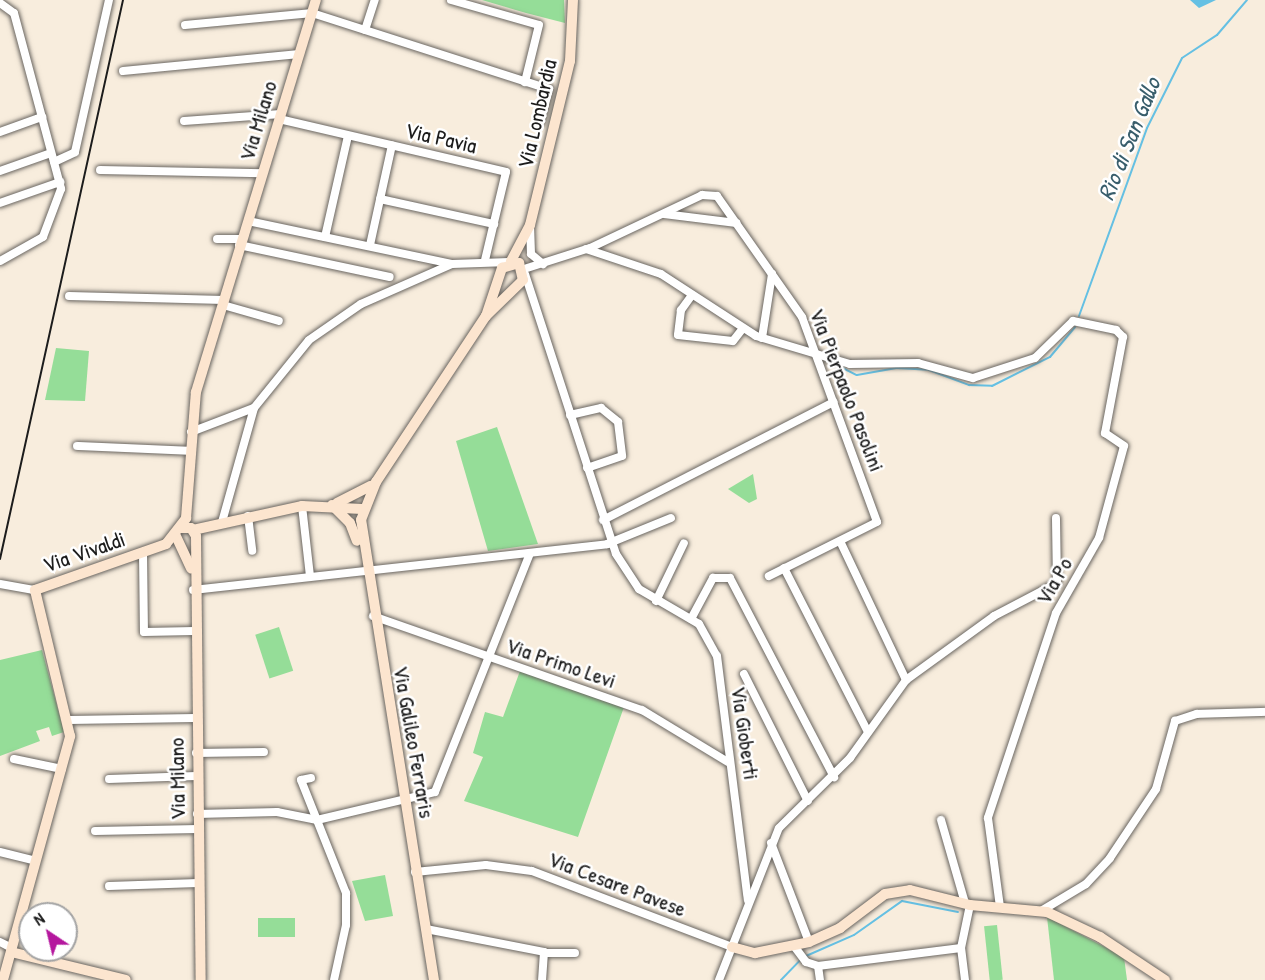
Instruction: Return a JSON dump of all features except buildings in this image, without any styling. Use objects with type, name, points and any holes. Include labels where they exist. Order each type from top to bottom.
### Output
[{"type":"street","points":[[54,162],[75,152],[109,0]]},
{"type":"street","name":"Via Milano","points":[[186,537],[192,515],[190,451],[196,392],[240,242],[316,0]]},
{"type":"street","points":[[365,30],[375,0]]},
{"type":"street","points":[[451,0],[539,25],[525,82]]},
{"type":"street","name":"Via Lombardia","points":[[524,270],[529,230],[570,61],[573,0]]},
{"type":"street","points":[[0,3],[14,13],[60,182],[52,222],[38,243],[0,261]]},
{"type":"street","points":[[185,25],[312,13],[549,89],[540,122]]},
{"type":"street","points":[[123,71],[299,54]]},
{"type":"street","name":"Via Pavia","points":[[184,120],[280,116],[348,136],[506,172],[485,260]]},
{"type":"street","points":[[0,132],[42,117]]},
{"type":"street","points":[[325,237],[348,136]]},
{"type":"street","points":[[370,245],[392,145]]},
{"type":"street","points":[[0,171],[51,153]]},
{"type":"street","points":[[100,170],[263,173]]},
{"type":"street","points":[[0,203],[60,182]]},
{"type":"street","name":"Via Pierpaolo Pasolini","points":[[663,214],[712,193],[736,223],[802,317],[877,522],[770,576]]},
{"type":"street","points":[[380,199],[494,224]]},
{"type":"street","points":[[192,515],[220,523],[302,506],[331,505],[362,509],[376,482],[486,316],[514,285],[524,270],[586,249],[663,214],[736,223]]},
{"type":"street","points":[[248,221],[452,264]]},
{"type":"street","points":[[529,230],[531,254],[543,264]]},
{"type":"street","name":"Via Lombardia","points":[[501,277],[529,230]]},
{"type":"street","points":[[217,239],[240,242],[390,277]]},
{"type":"street","points":[[586,249],[662,274],[743,328],[762,338],[814,351]]},
{"type":"street","points":[[485,260],[501,277],[533,301]]},
{"type":"street","points":[[220,523],[254,408],[323,329],[386,290],[452,264],[485,260],[510,262],[524,270]]},
{"type":"street","name":"Via Gioberti","points":[[524,270],[612,543],[639,589],[656,601],[691,619],[708,636],[717,656],[728,762],[748,900]]},
{"type":"street","points":[[762,338],[772,274]]},
{"type":"street","points":[[486,316],[501,277]]},
{"type":"street","points":[[692,295],[681,309],[678,335],[733,340],[743,328]]},
{"type":"street","points":[[69,296],[223,302],[279,321]]},
{"type":"street","name":"Via Po","points":[[814,351],[850,364],[918,363],[983,377],[1035,358],[1073,321],[1116,330],[1123,337],[1105,433],[1124,446],[1111,479],[1099,538],[1056,613],[988,818],[1000,907]]},
{"type":"street","points":[[603,520],[834,402]]},
{"type":"street","points":[[191,432],[254,408]]},
{"type":"street","points":[[570,415],[601,408],[618,422],[622,456],[587,468]]},
{"type":"street","points":[[77,446],[190,451]]},
{"type":"street","points":[[331,505],[376,482]]},
{"type":"street","name":"Via Milano","points":[[190,490],[186,537],[193,578],[201,980]]},
{"type":"street","points":[[331,505],[350,523],[364,565]]},
{"type":"street","points":[[302,506],[310,576]]},
{"type":"street","name":"Via Galileo Ferraris","points":[[362,509],[364,565],[434,980]]},
{"type":"street","points":[[248,516],[252,551]]},
{"type":"street","points":[[193,590],[310,576],[364,565],[530,553],[612,543],[671,518]]},
{"type":"street","points":[[719,980],[771,843],[808,801],[834,777],[906,680],[994,616],[1057,584],[1056,518]]},
{"type":"street","name":"Via Vivaldi","points":[[35,590],[220,523]]},
{"type":"street","points":[[840,541],[906,680]]},
{"type":"street","points":[[656,601],[684,543]]},
{"type":"street","points":[[145,552],[144,632],[194,631]]},
{"type":"street","points":[[197,814],[277,812],[317,820],[404,796],[435,792],[492,658],[530,553]]},
{"type":"street","points":[[784,568],[868,732]]},
{"type":"street","points":[[691,619],[713,578],[730,578],[834,777]]},
{"type":"street","points":[[0,584],[35,590],[69,720],[62,770],[3,980]]},
{"type":"street","name":"Via Primo Levi","points":[[372,616],[642,710],[728,762]]},
{"type":"street","points":[[744,674],[808,801]]},
{"type":"street","points":[[1041,911],[1086,884],[1110,858],[1156,789],[1175,721],[1197,714],[1265,712]]},
{"type":"street","points":[[69,720],[195,718]]},
{"type":"street","points":[[196,753],[264,752]]},
{"type":"street","points":[[14,759],[62,770]]},
{"type":"street","points":[[109,779],[196,776]]},
{"type":"street","points":[[311,778],[301,780],[346,893],[346,925],[334,980]]},
{"type":"street","points":[[941,820],[968,904],[961,948],[965,980]]},
{"type":"street","points":[[95,831],[198,829]]},
{"type":"street","points":[[771,843],[809,942]]},
{"type":"street","points":[[0,852],[36,861]]},
{"type":"street","name":"Via Cesare Pavese","points":[[416,872],[486,865],[532,871],[732,947]]},
{"type":"street","points":[[109,886],[198,883]]},
{"type":"street","points":[[800,954],[809,942],[897,891],[968,904],[1041,911],[1100,937],[1165,980]]},
{"type":"street","points":[[426,929],[544,953],[575,953]]},
{"type":"street","points":[[0,942],[12,950],[82,975],[126,980]]},
{"type":"street","points":[[732,947],[746,953],[800,954],[818,966],[961,948]]},
{"type":"street","points":[[542,980],[544,953]]},
{"type":"street","points":[[818,966],[820,980]]},
{"type":"green space","points":[[482,0],[564,0],[565,23],[526,13]]},
{"type":"green space","points":[[56,348],[89,351],[85,401],[45,400]]},
{"type":"green space","points":[[497,427],[538,544],[488,551],[456,441]]},
{"type":"green space","points":[[753,474],[757,499],[749,503],[728,489]]},
{"type":"green space","points":[[279,627],[293,671],[269,678],[255,635]]},
{"type":"green space","points":[[42,650],[64,732],[52,736],[49,727],[36,731],[40,741],[0,756],[0,660]]},
{"type":"green space","points":[[520,671],[624,707],[578,837],[464,801],[483,757],[473,753],[485,712],[503,717]]},
{"type":"green space","points":[[385,875],[393,916],[365,921],[352,881]]},
{"type":"green space","points":[[1047,917],[1124,957],[1127,980],[1054,980]]},
{"type":"green space","points":[[258,918],[295,918],[295,937],[258,937]]},
{"type":"green space","points":[[997,925],[1003,980],[990,980],[984,926]]},
{"type":"water","points":[[1190,0],[1216,0],[1199,8]]},
{"type":"waterway","name":"Rio di San Gallo","points":[[1079,316],[1147,128],[1182,58],[1217,35],[1247,0]]},
{"type":"waterway","points":[[829,361],[857,375],[896,368],[929,370],[969,385],[992,386],[1050,357],[1075,327]]},
{"type":"waterway","points":[[806,956],[854,935],[902,901],[958,912]]},
{"type":"waterway","points":[[781,980],[801,959]]},
{"type":"railway","points":[[0,559],[123,0]]}]
